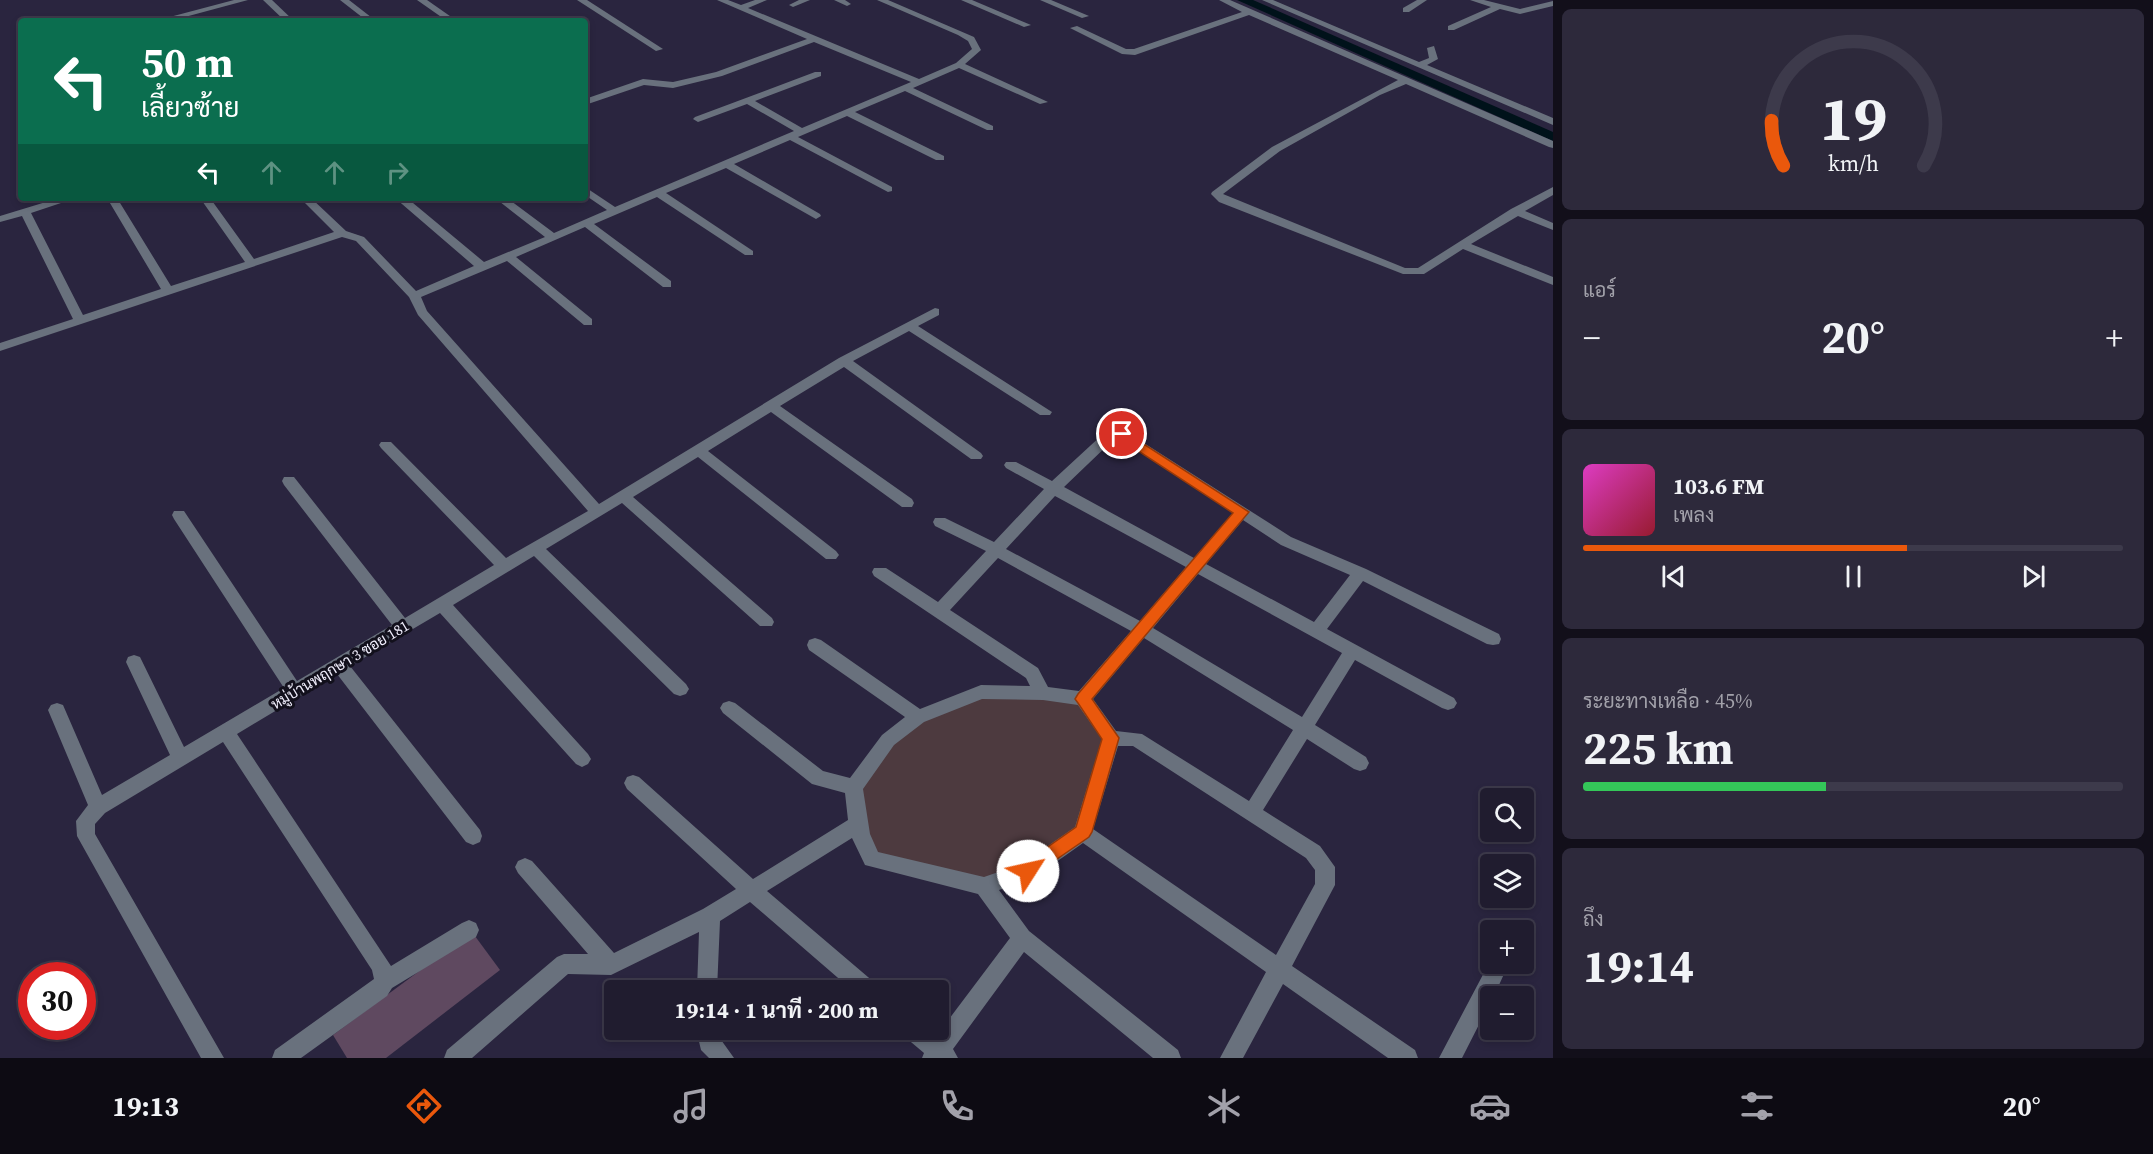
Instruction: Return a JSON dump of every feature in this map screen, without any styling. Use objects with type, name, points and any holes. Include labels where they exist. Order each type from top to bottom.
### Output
[{"type":"street","points":[[170,18],[244,0]]},
{"type":"street","points":[[267,0],[287,18]]},
{"type":"street","points":[[344,0],[368,18]]},
{"type":"street","points":[[421,0],[448,18]]},
{"type":"street","points":[[585,2],[604,0]]},
{"type":"street","points":[[721,0],[919,82]]},
{"type":"street","points":[[741,8],[763,0]]},
{"type":"street","points":[[793,5],[806,0]]},
{"type":"street","points":[[414,296],[959,65],[977,50],[971,39],[881,0]]},
{"type":"street","points":[[965,0],[1027,25]]},
{"type":"street","points":[[1044,0],[1085,16]]},
{"type":"street","points":[[1223,0],[1553,145]]},
{"type":"street","points":[[1266,0],[1553,122]]},
{"type":"street","points":[[1406,10],[1423,0]]},
{"type":"street","points":[[1474,0],[1528,12],[1553,3]]},
{"type":"street","points":[[585,2],[659,49]]},
{"type":"street","points":[[1451,28],[1498,7]]},
{"type":"street","points":[[196,12],[203,18]]},
{"type":"street","points":[[1074,28],[1118,50],[1136,52],[1249,12]]},
{"type":"street","points":[[588,101],[630,85],[649,82],[672,85],[719,74],[816,38]]},
{"type":"street","points":[[1419,65],[1434,59],[1431,48]]},
{"type":"street","points":[[959,65],[1043,102]]},
{"type":"street","points":[[698,119],[818,74]]},
{"type":"street","points":[[1406,80],[1287,143],[1216,194],[1223,200],[1403,271],[1420,272],[1515,211],[1553,190]]},
{"type":"street","points":[[905,88],[990,128]]},
{"type":"street","points":[[748,101],[801,131]]},
{"type":"street","points":[[848,112],[940,158]]},
{"type":"street","points":[[789,136],[888,189]]},
{"type":"street","points":[[725,163],[816,216]]},
{"type":"street","points":[[588,192],[613,210]]},
{"type":"street","points":[[657,192],[749,253]]},
{"type":"street","points":[[0,219],[61,201]]},
{"type":"street","points":[[114,201],[169,292]]},
{"type":"street","points":[[207,201],[252,264]]},
{"type":"street","points":[[308,201],[342,233],[360,240],[414,296],[422,312],[597,513]]},
{"type":"street","points":[[404,201],[481,266]]},
{"type":"street","points":[[504,201],[551,237]]},
{"type":"street","points":[[1515,211],[1553,227]]},
{"type":"street","points":[[25,212],[80,321]]},
{"type":"street","points":[[585,222],[667,284]]},
{"type":"street","points":[[0,347],[342,233]]},
{"type":"street","points":[[1462,246],[1553,281]]},
{"type":"street","points":[[508,256],[588,322]]},
{"type":"street","name":"หมู่บ้านพฤกษา 3 ซอย 181","points":[[92,814],[773,407],[844,361],[935,312]]},
{"type":"street","points":[[909,326],[1045,412]]},
{"type":"street","points":[[844,361],[976,456]]},
{"type":"street","points":[[773,407],[907,503]]},
{"type":"street","points":[[938,612],[995,548],[1054,489],[1108,437],[1122,434],[1306,551],[1360,573],[1493,639]]},
{"type":"street","points":[[386,444],[505,567]]},
{"type":"street","points":[[698,450],[831,555]]},
{"type":"street","points":[[1011,465],[1448,703]]},
{"type":"street","points":[[289,481],[403,627]]},
{"type":"street","points":[[623,496],[766,622]]},
{"type":"street","points":[[1083,699],[1242,512]]},
{"type":"street","points":[[179,515],[295,691]]},
{"type":"street","points":[[940,522],[995,548],[1140,630],[1306,728],[1360,763]]},
{"type":"street","points":[[536,549],[680,689]]},
{"type":"street","points":[[880,572],[1032,673],[1043,693]]},
{"type":"street","points":[[1316,632],[1360,573]]},
{"type":"street","points":[[442,604],[582,759]]},
{"type":"street","points":[[815,645],[918,717]]},
{"type":"street","points":[[1252,812],[1352,651]]},
{"type":"street","points":[[134,662],[181,759]]},
{"type":"street","points":[[340,665],[473,836]]},
{"type":"street","points":[[981,692],[1043,693],[1083,699],[1111,738],[1083,832],[1028,871],[984,886],[872,859],[866,851],[858,824],[854,787],[888,740],[918,717],[981,692]]},
{"type":"street","points":[[729,708],[818,778],[854,787]]},
{"type":"street","points":[[57,710],[92,814],[86,836],[213,1058]]},
{"type":"street","points":[[226,732],[381,966],[385,981]]},
{"type":"street","points":[[1111,738],[1136,739],[1312,852],[1325,867],[1324,885],[1231,1058]]},
{"type":"street","points":[[633,783],[750,889],[856,980]]},
{"type":"street","points":[[455,1058],[564,964],[611,965],[710,916],[750,889],[858,824]]},
{"type":"street","points":[[1083,832],[1407,1058]]},
{"type":"street","points":[[525,867],[611,965]]},
{"type":"street","points":[[984,886],[1022,938],[1170,1058]]},
{"type":"street","points":[[707,980],[710,916]]},
{"type":"street","points":[[283,1058],[380,989],[385,981],[469,930]]},
{"type":"street","points":[[925,1040],[939,1055],[1022,938]]},
{"type":"street","points":[[1450,1058],[1494,974]]},
{"type":"street","points":[[709,1040],[723,1058]]},
{"type":"shaded area","points":[[981,692],[1083,699],[1111,738],[1083,832],[984,886],[872,859],[854,787],[918,717]]},
{"type":"building","points":[[472,932],[500,970],[386,1058],[347,1058],[333,1035]]},
{"type":"waterway","points":[[1243,0],[1553,137]]},
{"type":"route","points":[[1028,871],[1083,832],[1111,738],[1083,699],[1242,512],[1122,434]]}]
